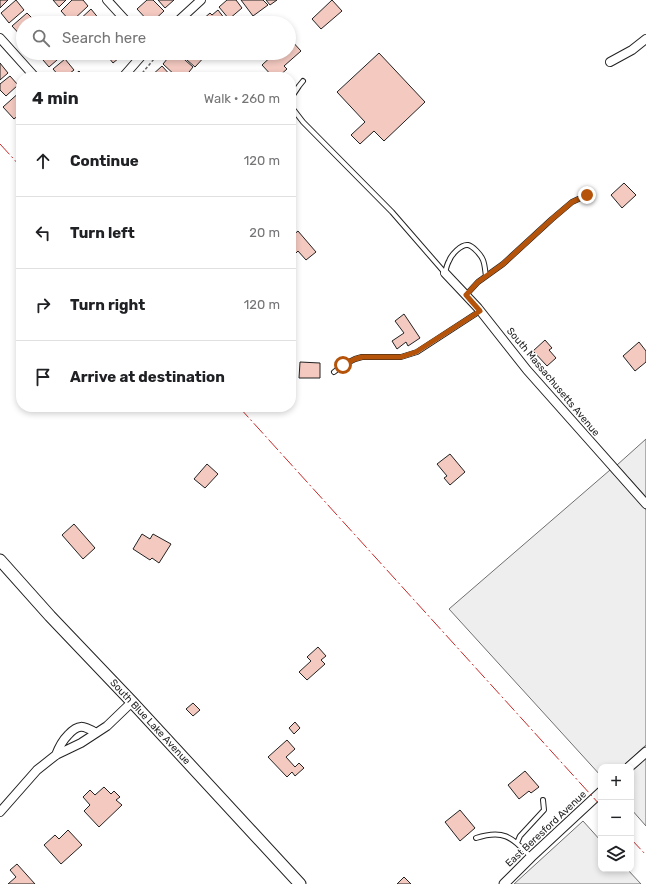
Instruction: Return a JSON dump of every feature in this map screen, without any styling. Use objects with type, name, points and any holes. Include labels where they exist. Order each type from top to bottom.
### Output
[{"type":"main road","name":"South Blue Lake Avenue","points":[[0,560],[50,616],[132,702],[300,884]]},
{"type":"street","points":[[107,0],[122,16]]},
{"type":"street","points":[[184,16],[201,0]]},
{"type":"street","points":[[0,38],[16,56]]},
{"type":"street","points":[[610,62],[632,50],[646,39]]},
{"type":"street","points":[[20,60],[31,72]]},
{"type":"street","points":[[128,72],[138,60]]},
{"type":"street","name":"South Massachusetts Avenue","points":[[445,273],[480,311],[527,370],[646,504]]},
{"type":"street","points":[[0,812],[37,770],[56,755],[81,743],[107,726],[132,702]]},
{"type":"street","points":[[56,755],[62,741],[74,729],[85,727],[96,733]]},
{"type":"street","points":[[632,764],[646,752]]},
{"type":"street","name":"East Beresford Avenue","points":[[505,884],[531,857],[598,795]]},
{"type":"lane","points":[[296,90],[302,81]]},
{"type":"lane","points":[[296,113],[303,122],[392,212],[445,273]]},
{"type":"lane","points":[[466,295],[478,282],[503,264],[572,202],[587,195]]},
{"type":"lane","points":[[445,273],[449,260],[454,253],[460,248],[469,245],[483,260],[486,276]]},
{"type":"lane","points":[[334,372],[343,365],[362,357],[401,357],[416,352],[480,311]]},
{"type":"lane","points":[[517,843],[520,836],[544,810],[543,800]]},
{"type":"lane","points":[[476,838],[485,835],[505,835],[517,843],[531,857]]},
{"type":"path","points":[[143,72],[153,60]]},
{"type":"shaded area","points":[[646,439],[646,497],[617,465]]},
{"type":"shaded area","points":[[610,470],[646,510],[646,745],[625,764],[598,764],[598,773],[449,609]]},
{"type":"shaded area","points":[[646,758],[646,826],[634,812],[634,769]]},
{"type":"shaded area","points":[[583,821],[598,838],[598,872],[630,872],[641,884],[514,884]]},
{"type":"building","points":[[0,0],[8,0],[0,8]]},
{"type":"building","points":[[16,0],[24,10],[9,23],[1,13]]},
{"type":"building","points":[[53,0],[66,0],[59,7]]},
{"type":"building","points":[[72,0],[83,0],[88,6],[77,16],[66,16],[61,11]]},
{"type":"building","points":[[147,0],[153,0],[164,11],[159,16],[144,16],[137,9]]},
{"type":"building","points":[[158,0],[174,0],[165,8]]},
{"type":"building","points":[[227,0],[236,0],[242,8],[233,16],[226,16],[219,7]]},
{"type":"building","points":[[241,0],[263,0],[268,5],[253,16]]},
{"type":"building","points":[[266,0],[277,0],[270,5]]},
{"type":"building","points":[[332,0],[342,11],[321,29],[312,19]]},
{"type":"building","points":[[91,9],[97,16],[83,16]]},
{"type":"building","points":[[218,10],[223,16],[207,16],[210,13],[212,15]]},
{"type":"building","points":[[16,23],[16,30],[12,26]]},
{"type":"building","points":[[296,46],[301,51],[296,55]]},
{"type":"building","points":[[379,53],[425,102],[384,141],[374,131],[360,144],[351,135],[365,122],[337,92]]},
{"type":"building","points":[[43,60],[57,60],[49,67]]},
{"type":"building","points":[[66,60],[74,70],[71,72],[56,72],[53,69]]},
{"type":"building","points":[[166,60],[185,60],[193,67],[189,72],[172,72],[163,64]]},
{"type":"building","points":[[187,60],[201,60],[195,67]]},
{"type":"building","points":[[267,60],[291,60],[284,66],[287,69],[284,72],[268,72],[262,65]]},
{"type":"building","points":[[0,63],[8,73],[0,80]]},
{"type":"building","points":[[162,66],[167,72],[155,72]]},
{"type":"building","points":[[10,76],[16,83],[16,87],[6,96],[0,90],[0,84]]},
{"type":"building","points":[[16,95],[16,117],[14,119],[3,107]]},
{"type":"building","points":[[624,183],[636,195],[622,208],[611,195]]},
{"type":"building","points":[[298,231],[316,252],[306,260],[298,251],[296,253],[296,233]]},
{"type":"building","points":[[404,314],[420,338],[408,346],[406,342],[397,349],[392,341],[404,333],[395,321]]},
{"type":"building","points":[[545,340],[552,348],[549,350],[556,358],[547,366],[533,351]]},
{"type":"building","points":[[639,342],[646,351],[646,362],[635,371],[623,356]]},
{"type":"building","points":[[300,362],[320,363],[320,378],[299,378]]},
{"type":"building","points":[[450,454],[465,472],[450,485],[444,478],[447,476],[437,464]]},
{"type":"building","points":[[207,464],[218,474],[205,488],[194,479]]},
{"type":"building","points":[[74,524],[95,548],[83,559],[62,535]]},
{"type":"building","points":[[142,534],[150,539],[153,534],[171,544],[159,563],[152,558],[150,560],[133,549]]},
{"type":"building","points":[[318,647],[326,656],[321,660],[325,664],[307,680],[299,672],[311,661],[307,657]]},
{"type":"building","points":[[193,703],[200,710],[193,716],[186,709]]},
{"type":"building","points":[[295,722],[300,728],[294,734],[289,728]]},
{"type":"building","points":[[287,740],[295,749],[286,757],[295,767],[299,763],[304,768],[295,776],[292,772],[287,777],[268,757]]},
{"type":"building","points":[[525,771],[539,787],[531,793],[529,791],[519,799],[508,785]]},
{"type":"building","points":[[104,787],[111,794],[114,791],[120,797],[116,800],[122,805],[99,827],[84,811],[90,805],[83,797],[90,790],[95,795]]},
{"type":"building","points":[[460,810],[475,828],[460,841],[445,822]]},
{"type":"building","points":[[68,830],[82,845],[61,864],[44,845],[55,835],[59,839]]},
{"type":"building","points":[[17,864],[35,884],[8,884],[16,877],[10,870]]},
{"type":"building","points":[[404,877],[411,884],[397,884]]},
{"type":"power","points":[[0,144],[16,162]]},
{"type":"power","points":[[244,412],[598,803]]},
{"type":"power","points":[[634,842],[646,855]]},
{"type":"route","points":[[343,365],[362,357],[401,357],[416,352],[480,311],[466,295],[478,282],[503,264],[572,202],[587,195]]}]
